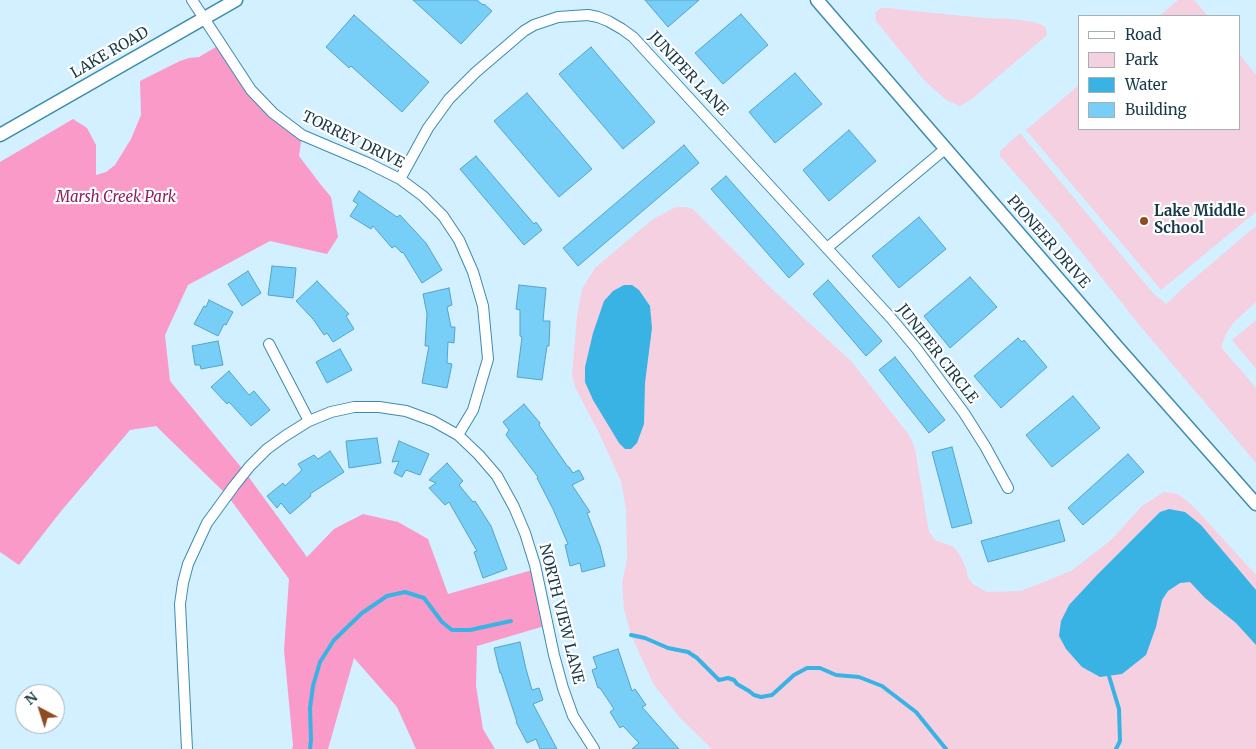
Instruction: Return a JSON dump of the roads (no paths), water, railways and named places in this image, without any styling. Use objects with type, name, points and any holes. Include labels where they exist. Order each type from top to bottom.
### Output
[{"type":"street","name":"TORREY DRIVE","points":[[192,0],[252,90],[273,113],[302,135],[400,179],[423,196],[443,216],[459,240],[473,272],[483,306],[488,359],[472,410],[458,435]]},
{"type":"street","name":"LAKE ROAD","points":[[0,135],[236,0]]},
{"type":"street","name":"PIONEER DRIVE","points":[[817,0],[1256,504]]},
{"type":"street","name":"JUNIPER LANE","points":[[400,179],[438,114],[476,72],[524,31],[534,25],[558,17],[588,15],[608,21],[633,37],[827,248]]},
{"type":"street","points":[[827,248],[945,149]]},
{"type":"street","name":"JUNIPER CIRCLE","points":[[827,248],[916,348],[964,413],[1008,488]]},
{"type":"street","points":[[269,344],[310,421]]},
{"type":"street","name":"NORTH VIEW LANE","points":[[187,749],[180,604],[188,564],[207,523],[250,466],[285,436],[310,421],[331,412],[354,407],[379,407],[406,411],[434,421],[458,435],[497,476],[522,524],[535,565],[563,688],[573,716],[594,749]]},
{"type":"water","points":[[624,285],[632,285],[639,290],[650,306],[652,328],[645,383],[644,424],[637,443],[631,449],[625,449],[619,443],[593,400],[585,382],[585,367],[593,333],[604,301],[613,291]]},
{"type":"water","points":[[1169,509],[1185,512],[1201,525],[1256,590],[1256,645],[1236,623],[1205,598],[1190,582],[1180,583],[1168,591],[1162,600],[1156,627],[1146,655],[1122,674],[1100,677],[1082,667],[1066,649],[1059,636],[1061,621],[1069,605],[1097,575],[1160,512]]},
{"type":"waterway","points":[[310,749],[310,708],[313,686],[320,662],[334,640],[362,613],[387,596],[405,592],[424,598],[442,622],[452,630],[470,630],[511,621]]},
{"type":"waterway","points":[[631,635],[645,638],[668,648],[688,652],[697,658],[719,680],[728,678],[734,680],[754,695],[761,697],[772,695],[794,675],[807,668],[820,668],[836,675],[859,677],[882,686],[916,712],[946,749]]},
{"type":"waterway","points":[[1109,676],[1119,709],[1120,741],[1116,749]]},
{"type":"place","name":"Lake Middle School","points":[[1144,221]]},
{"type":"park label","name":"Marsh Creek Park","points":[[116,198]]}]
